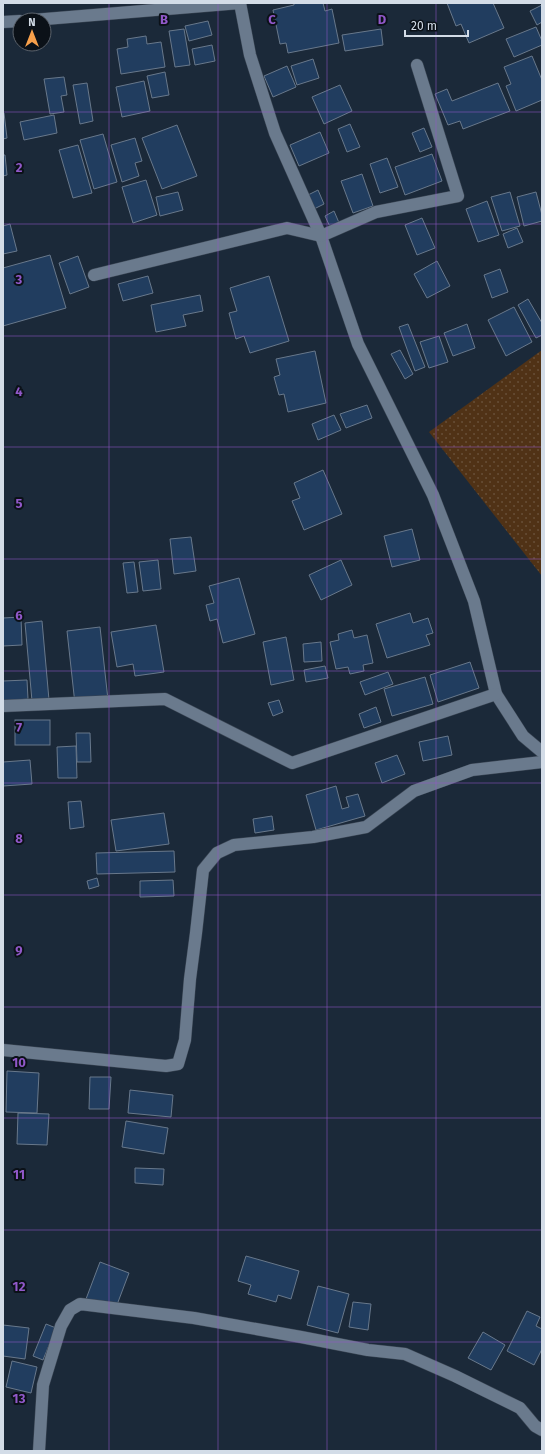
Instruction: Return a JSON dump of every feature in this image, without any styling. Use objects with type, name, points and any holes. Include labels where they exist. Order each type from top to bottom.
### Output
[{"type":"street","points":[[52,18],[240,3],[250,54],[275,133],[321,236],[358,344],[433,495],[474,601],[496,694],[523,736],[542,752]]},
{"type":"street","points":[[94,275],[287,228],[321,236],[376,212],[458,196],[416,65]]},
{"type":"street","points":[[3,706],[165,699],[292,763],[496,694]]},
{"type":"street","points":[[3,1050],[166,1066],[178,1064],[185,1040],[190,979],[203,870],[217,853],[234,845],[313,837],[366,827],[414,791],[472,770],[542,762]]},
{"type":"street","points":[[39,1451],[43,1385],[61,1326],[70,1310],[80,1304],[194,1318],[368,1350],[405,1354],[455,1376],[520,1408],[535,1426],[542,1430]]},
{"type":"shaded area","points":[[542,350],[542,576],[429,432]]},
{"type":"building","points":[[294,3],[323,3],[325,11],[332,9],[339,43],[288,53],[286,43],[280,44],[273,10],[294,5]]},
{"type":"building","points":[[447,3],[493,3],[504,28],[469,43],[461,24],[456,26]]},
{"type":"building","points":[[542,5],[542,22],[537,25],[530,11]]},
{"type":"building","points":[[208,21],[212,35],[189,41],[185,26]]},
{"type":"building","points":[[536,27],[542,41],[542,45],[514,57],[506,39]]},
{"type":"building","points":[[184,29],[190,65],[175,67],[169,31]]},
{"type":"building","points":[[381,29],[383,45],[345,51],[342,35]]},
{"type":"building","points":[[146,36],[147,44],[161,42],[165,67],[121,74],[117,49],[128,47],[127,39]]},
{"type":"building","points":[[212,45],[215,61],[195,65],[192,49]]},
{"type":"building","points":[[532,56],[542,80],[542,100],[516,111],[506,86],[511,84],[504,67]]},
{"type":"building","points":[[313,59],[319,78],[297,85],[291,66]]},
{"type":"building","points":[[287,66],[296,87],[273,97],[264,76]]},
{"type":"building","points":[[165,72],[169,95],[152,98],[147,76]]},
{"type":"building","points":[[64,77],[67,95],[61,96],[64,112],[50,114],[44,79]]},
{"type":"building","points":[[144,81],[150,111],[122,117],[116,87]]},
{"type":"building","points":[[87,83],[93,121],[80,124],[73,85]]},
{"type":"building","points":[[498,83],[510,111],[463,129],[460,121],[448,125],[435,94],[447,89],[452,101]]},
{"type":"building","points":[[340,85],[352,111],[324,124],[312,97]]},
{"type":"building","points":[[3,113],[7,138],[3,139]]},
{"type":"building","points":[[54,115],[57,133],[24,140],[20,122]]},
{"type":"building","points":[[350,124],[360,147],[347,152],[338,129]]},
{"type":"building","points":[[177,125],[197,176],[162,189],[142,138]]},
{"type":"building","points":[[424,128],[432,147],[420,152],[412,133]]},
{"type":"building","points":[[320,132],[329,153],[299,166],[290,145]]},
{"type":"building","points":[[103,134],[117,182],[94,189],[80,140]]},
{"type":"building","points":[[135,138],[142,161],[135,163],[139,176],[122,182],[111,145]]},
{"type":"building","points":[[78,145],[92,193],[73,198],[59,150]]},
{"type":"building","points":[[432,154],[442,181],[405,195],[395,167]]},
{"type":"building","points":[[3,155],[5,155],[7,175],[3,176]]},
{"type":"building","points":[[387,158],[398,187],[380,193],[370,164]]},
{"type":"building","points":[[362,174],[373,206],[353,213],[341,181]]},
{"type":"building","points":[[146,180],[157,215],[133,223],[122,187]]},
{"type":"building","points":[[318,190],[324,204],[314,209],[308,195]]},
{"type":"building","points":[[178,192],[183,210],[160,216],[156,197]]},
{"type":"building","points":[[510,192],[520,226],[502,231],[491,197]]},
{"type":"building","points":[[536,192],[542,215],[542,221],[524,226],[517,197]]},
{"type":"building","points":[[487,201],[499,235],[478,242],[466,209]]},
{"type":"building","points":[[334,211],[340,225],[331,229],[325,216]]},
{"type":"building","points":[[422,218],[435,248],[417,255],[405,225]]},
{"type":"building","points":[[10,224],[17,251],[3,254],[3,226]]},
{"type":"building","points":[[517,228],[523,242],[508,248],[503,234]]},
{"type":"building","points":[[50,255],[66,308],[3,326],[3,268]]},
{"type":"building","points":[[78,256],[89,287],[70,294],[59,263]]},
{"type":"building","points":[[437,261],[450,286],[427,298],[414,274]]},
{"type":"building","points":[[500,269],[508,292],[492,298],[484,275]]},
{"type":"building","points":[[148,276],[153,293],[123,301],[118,284]]},
{"type":"building","points":[[269,276],[289,341],[250,353],[244,336],[236,339],[229,313],[237,311],[230,288]]},
{"type":"building","points":[[200,295],[203,311],[183,315],[186,326],[156,332],[151,305]]},
{"type":"building","points":[[528,299],[542,323],[542,335],[536,338],[518,305]]},
{"type":"building","points":[[514,307],[532,342],[506,356],[488,320]]},
{"type":"building","points":[[408,324],[425,367],[415,371],[399,327]]},
{"type":"building","points":[[467,324],[475,348],[453,356],[444,333]]},
{"type":"building","points":[[439,336],[448,362],[429,368],[420,342]]},
{"type":"building","points":[[400,350],[413,374],[405,379],[391,354]]},
{"type":"building","points":[[315,351],[326,403],[288,412],[284,394],[279,395],[274,377],[280,375],[276,359]]},
{"type":"building","points":[[367,405],[372,418],[346,428],[340,414]]},
{"type":"building","points":[[334,415],[341,430],[318,440],[312,424]]},
{"type":"building","points":[[323,470],[342,514],[304,530],[292,501],[300,498],[294,483]]},
{"type":"building","points":[[412,529],[420,560],[392,567],[384,536]]},
{"type":"building","points":[[191,537],[196,571],[174,574],[170,539]]},
{"type":"building","points":[[158,560],[161,589],[143,591],[139,562]]},
{"type":"building","points":[[341,560],[352,585],[321,600],[309,575]]},
{"type":"building","points":[[134,562],[138,592],[127,593],[123,563]]},
{"type":"building","points":[[239,578],[255,634],[223,643],[217,619],[210,621],[206,605],[214,603],[209,586]]},
{"type":"building","points":[[410,613],[413,623],[428,618],[433,633],[426,635],[430,645],[387,658],[376,624]]},
{"type":"building","points":[[21,617],[22,645],[3,646],[3,618]]},
{"type":"building","points":[[42,621],[49,700],[32,701],[25,623]]},
{"type":"building","points":[[156,625],[164,672],[135,676],[133,664],[117,667],[111,632]]},
{"type":"building","points":[[100,627],[108,700],[75,704],[67,631]]},
{"type":"building","points":[[352,630],[354,638],[367,635],[373,663],[363,665],[364,671],[350,674],[348,667],[336,669],[330,642],[339,640],[338,634]]},
{"type":"building","points":[[286,637],[294,680],[271,685],[263,642]]},
{"type":"building","points":[[321,642],[322,661],[304,662],[303,644]]},
{"type":"building","points":[[470,662],[479,688],[438,702],[430,675]]},
{"type":"building","points":[[325,666],[328,678],[306,682],[304,670]]},
{"type":"building","points":[[388,672],[393,684],[365,695],[360,682]]},
{"type":"building","points":[[425,677],[433,704],[392,716],[384,689]]},
{"type":"building","points":[[27,680],[28,699],[3,701],[3,681]]},
{"type":"building","points":[[279,700],[283,712],[273,716],[268,703]]},
{"type":"building","points":[[376,707],[381,722],[364,728],[359,714]]},
{"type":"building","points":[[15,720],[50,720],[50,745],[15,745]]},
{"type":"building","points":[[76,733],[90,733],[91,762],[77,762]]},
{"type":"building","points":[[448,736],[452,755],[423,761],[419,742]]},
{"type":"building","points":[[76,746],[77,778],[58,778],[57,747]]},
{"type":"building","points":[[397,755],[405,774],[382,783],[375,763]]},
{"type":"building","points":[[30,760],[32,784],[3,786],[3,762]]},
{"type":"building","points":[[336,786],[342,809],[349,807],[346,797],[358,794],[365,816],[316,830],[306,795]]},
{"type":"building","points":[[81,801],[84,827],[70,829],[68,802]]},
{"type":"building","points":[[164,813],[169,844],[116,851],[111,820]]},
{"type":"building","points":[[272,816],[274,830],[255,833],[253,819]]},
{"type":"building","points":[[174,851],[175,872],[97,874],[96,853]]},
{"type":"building","points":[[97,878],[99,886],[89,889],[87,881]]},
{"type":"building","points":[[173,880],[174,896],[140,897],[140,881]]},
{"type":"building","points":[[7,1071],[39,1073],[37,1113],[6,1112]]},
{"type":"building","points":[[90,1077],[111,1077],[109,1109],[89,1109]]},
{"type":"building","points":[[130,1090],[173,1095],[171,1117],[128,1113]]},
{"type":"building","points":[[18,1113],[49,1114],[47,1145],[17,1144]]},
{"type":"building","points":[[126,1121],[168,1128],[164,1154],[122,1147]]},
{"type":"building","points":[[135,1168],[164,1169],[163,1185],[135,1183]]},
{"type":"building","points":[[246,1256],[299,1271],[291,1299],[278,1295],[276,1302],[248,1294],[251,1285],[238,1281]]},
{"type":"building","points":[[100,1262],[129,1273],[115,1310],[86,1299]]},
{"type":"building","points":[[318,1286],[349,1294],[338,1333],[307,1325]]},
{"type":"building","points":[[353,1302],[371,1304],[368,1330],[349,1327]]},
{"type":"building","points":[[527,1311],[540,1317],[536,1326],[542,1329],[542,1349],[534,1365],[507,1351]]},
{"type":"building","points":[[46,1324],[56,1328],[43,1360],[33,1356]]},
{"type":"building","points":[[3,1325],[29,1328],[25,1359],[3,1356]]},
{"type":"building","points":[[483,1332],[505,1345],[491,1370],[468,1358]]},
{"type":"building","points":[[12,1361],[37,1367],[31,1393],[6,1387]]}]
